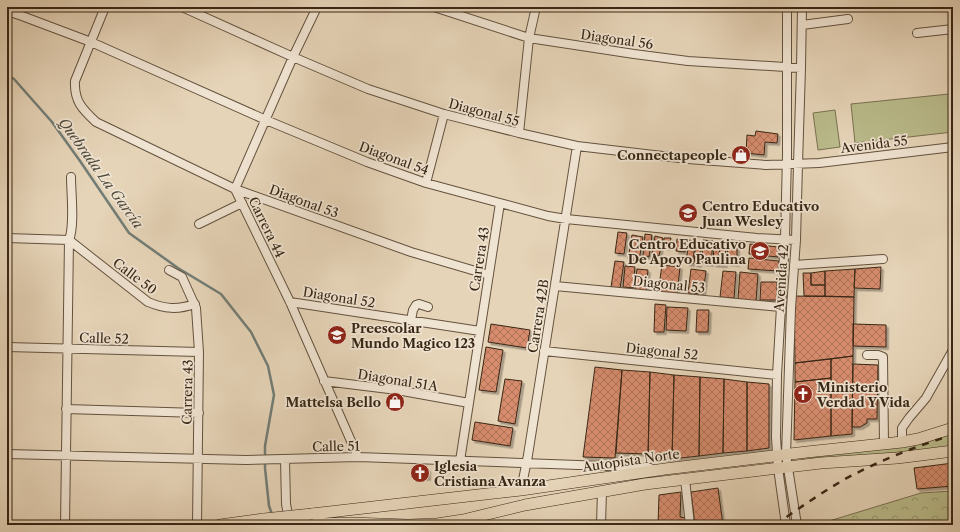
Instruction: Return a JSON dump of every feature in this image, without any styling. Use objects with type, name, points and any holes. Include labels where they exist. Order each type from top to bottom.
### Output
[{"type":"main road","name":"Autopista Norte","points":[[314,519],[665,469],[902,442],[918,439],[953,428]]},
{"type":"main road","name":"Autopista Norte","points":[[314,519],[351,523],[408,525],[463,522],[525,506],[645,484],[783,467],[897,458],[953,451]]},
{"type":"main road","points":[[220,525],[264,519],[314,519]]},
{"type":"main road","points":[[298,525],[314,519]]},
{"type":"street","points":[[91,42],[105,7]]},
{"type":"street","name":"Diagonal 55","points":[[182,7],[293,57],[368,88],[444,114],[519,134],[578,146],[688,159],[766,165],[798,164]]},
{"type":"street","name":"Carrera 44","points":[[317,7],[293,57],[235,189],[290,302],[358,457]]},
{"type":"street","name":"Diagonal 56","points":[[434,7],[530,38],[688,61],[801,68]]},
{"type":"street","points":[[519,134],[530,38],[536,7]]},
{"type":"street","name":"Avenida 42","points":[[787,7],[787,165],[785,239],[777,375],[776,437],[797,525]]},
{"type":"street","name":"Avenida 42","points":[[781,456],[796,240],[802,7]]},
{"type":"street","name":"Diagonal 54","points":[[7,11],[91,42],[266,120],[367,162],[426,183],[566,220],[757,238],[796,240]]},
{"type":"street","points":[[802,25],[848,19]]},
{"type":"street","points":[[917,33],[953,29]]},
{"type":"street","name":"Diagonal 53","points":[[91,42],[75,80],[75,96],[83,109],[96,122],[235,189],[411,252],[489,275]]},
{"type":"street","points":[[426,183],[444,114]]},
{"type":"street","name":"Carrera 42B","points":[[521,490],[527,463],[578,146]]},
{"type":"street","name":"Avenida 55","points":[[798,164],[819,163],[953,147]]},
{"type":"street","points":[[65,525],[68,240],[72,225],[71,177]]},
{"type":"street","points":[[199,224],[242,203]]},
{"type":"street","name":"Carrera 43","points":[[460,461],[500,203]]},
{"type":"street","points":[[7,238],[68,240]]},
{"type":"street","name":"Calle 50","points":[[68,240],[148,302],[157,306],[168,308],[186,307],[194,304]]},
{"type":"street","points":[[794,265],[884,259]]},
{"type":"street","name":"Carrera 43","points":[[169,270],[182,277],[196,308],[200,352],[197,525]]},
{"type":"street","name":"Diagonal 53","points":[[555,286],[780,307]]},
{"type":"street","name":"Diagonal 52","points":[[290,302],[480,331]]},
{"type":"street","points":[[411,320],[413,310],[416,305],[419,304],[428,307]]},
{"type":"street","name":"Calle 52","points":[[7,347],[200,352]]},
{"type":"street","points":[[902,442],[902,428],[926,398],[953,350]]},
{"type":"street","name":"Diagonal 52","points":[[544,351],[777,375]]},
{"type":"street","points":[[867,355],[874,354],[883,357],[884,444]]},
{"type":"street","name":"Diagonal 51A","points":[[324,381],[397,390],[468,403]]},
{"type":"street","points":[[66,409],[199,413]]},
{"type":"street","name":"Calle 51","points":[[7,454],[246,460],[358,457],[665,469]]},
{"type":"street","points":[[285,460],[286,504],[290,525]]},
{"type":"street","name":"Avenida 42","points":[[783,467],[786,525]]},
{"type":"street","points":[[685,479],[690,525]]},
{"type":"street","points":[[601,525],[602,491]]},
{"type":"green space","points":[[949,94],[953,132],[855,143],[851,104]]},
{"type":"green space","points":[[835,110],[840,147],[818,150],[813,113]]},
{"type":"green space","points":[[953,431],[953,447],[871,456],[803,460],[802,456]]},
{"type":"green space","points":[[953,491],[953,525],[816,525],[921,493]]},
{"type":"building","points":[[756,131],[778,134],[777,143],[765,142],[764,155],[746,153],[747,135],[755,136]]},
{"type":"building","points":[[618,232],[627,233],[624,254],[615,253]]},
{"type":"building","points":[[645,234],[652,235],[649,257],[643,256]]},
{"type":"building","points":[[632,235],[643,237],[639,261],[628,259]]},
{"type":"building","points":[[655,236],[663,238],[659,256],[652,254]]},
{"type":"building","points":[[664,238],[671,238],[669,248],[663,247]]},
{"type":"building","points":[[677,239],[687,240],[685,252],[676,251]]},
{"type":"building","points":[[689,240],[696,241],[692,264],[686,263]]},
{"type":"building","points":[[703,240],[713,241],[711,264],[702,263]]},
{"type":"building","points":[[696,241],[702,242],[699,265],[694,264]]},
{"type":"building","points":[[720,242],[726,243],[725,265],[719,265]]},
{"type":"building","points":[[714,243],[720,244],[718,265],[713,264]]},
{"type":"building","points":[[728,243],[737,243],[737,264],[727,263]]},
{"type":"building","points":[[750,244],[778,247],[778,257],[749,254]]},
{"type":"building","points":[[749,258],[779,261],[778,271],[748,269]]},
{"type":"building","points":[[615,261],[624,262],[620,289],[611,287]]},
{"type":"building","points":[[662,265],[680,267],[677,295],[658,293]]},
{"type":"building","points":[[625,266],[635,267],[633,288],[623,287]]},
{"type":"building","points":[[881,267],[880,289],[854,288],[855,269]]},
{"type":"building","points":[[637,269],[648,270],[646,291],[635,289]]},
{"type":"building","points":[[691,269],[706,271],[703,294],[688,293]]},
{"type":"building","points":[[855,269],[854,297],[825,296],[825,271]]},
{"type":"building","points":[[723,271],[736,272],[734,298],[720,297]]},
{"type":"building","points":[[825,271],[825,285],[811,285],[811,273]]},
{"type":"building","points":[[740,272],[758,274],[756,301],[738,299]]},
{"type":"building","points":[[803,273],[811,273],[811,285],[825,285],[825,296],[804,296]]},
{"type":"building","points":[[761,282],[777,282],[777,300],[760,300]]},
{"type":"building","points":[[794,296],[854,297],[853,356],[795,363]]},
{"type":"building","points":[[655,304],[666,305],[664,332],[654,332]]},
{"type":"building","points":[[667,307],[688,308],[686,331],[666,330]]},
{"type":"building","points":[[697,310],[709,310],[708,332],[696,332]]},
{"type":"building","points":[[491,324],[530,330],[527,348],[488,342]]},
{"type":"building","points":[[853,324],[886,325],[886,347],[853,346]]},
{"type":"building","points":[[486,347],[503,350],[496,392],[479,390]]},
{"type":"building","points":[[853,356],[852,434],[831,436],[831,359]]},
{"type":"building","points":[[831,359],[831,378],[795,382],[795,363]]},
{"type":"building","points":[[853,364],[878,365],[877,419],[867,419],[867,423],[860,427],[852,427]]},
{"type":"building","points":[[595,367],[622,370],[615,458],[583,457]]},
{"type":"building","points":[[622,370],[650,372],[648,454],[616,453]]},
{"type":"building","points":[[650,372],[674,375],[672,459],[648,459]]},
{"type":"building","points":[[674,375],[700,377],[699,456],[672,459]]},
{"type":"building","points":[[700,377],[724,379],[723,453],[699,456]]},
{"type":"building","points":[[831,378],[831,436],[794,440],[795,382]]},
{"type":"building","points":[[505,379],[522,381],[515,424],[498,421]]},
{"type":"building","points":[[724,379],[747,382],[747,451],[723,453]]},
{"type":"building","points":[[747,382],[769,384],[769,448],[747,451]]},
{"type":"building","points":[[475,422],[513,428],[510,446],[472,440]]},
{"type":"building","points":[[953,463],[953,486],[917,489],[914,468]]},
{"type":"building","name":"Iglesia Cristiana Avanza","points":[[412,469],[428,469],[428,478],[412,477]]},
{"type":"building","points":[[718,488],[723,525],[695,525],[691,492]]},
{"type":"building","points":[[681,492],[680,517],[687,518],[687,525],[658,525],[659,495]]},
{"type":"waterway","name":"Quebrada La García","points":[[7,75],[14,79],[52,122],[129,233],[178,268],[221,294],[251,332],[268,366],[274,395],[265,446],[265,468],[269,506],[272,514]]},
{"type":"railway","points":[[775,525],[827,490],[858,472],[898,454],[953,435]]},
{"type":"place","name":"Connectapeople","points":[[741,155]]},
{"type":"place","name":"Centro Educativo Juan Wesley","points":[[688,213]]},
{"type":"place","name":"Centro Educativo De Apoyo Paulina","points":[[760,251]]},
{"type":"place","name":"Preescolar Mundo Magico 123","points":[[337,335]]},
{"type":"place","name":"Ministerio Verdad Y Vida","points":[[803,394]]},
{"type":"place","name":"Mattelsa Bello","points":[[395,402]]},
{"type":"place","name":"Iglesia Cristiana Avanza","points":[[420,473]]}]
